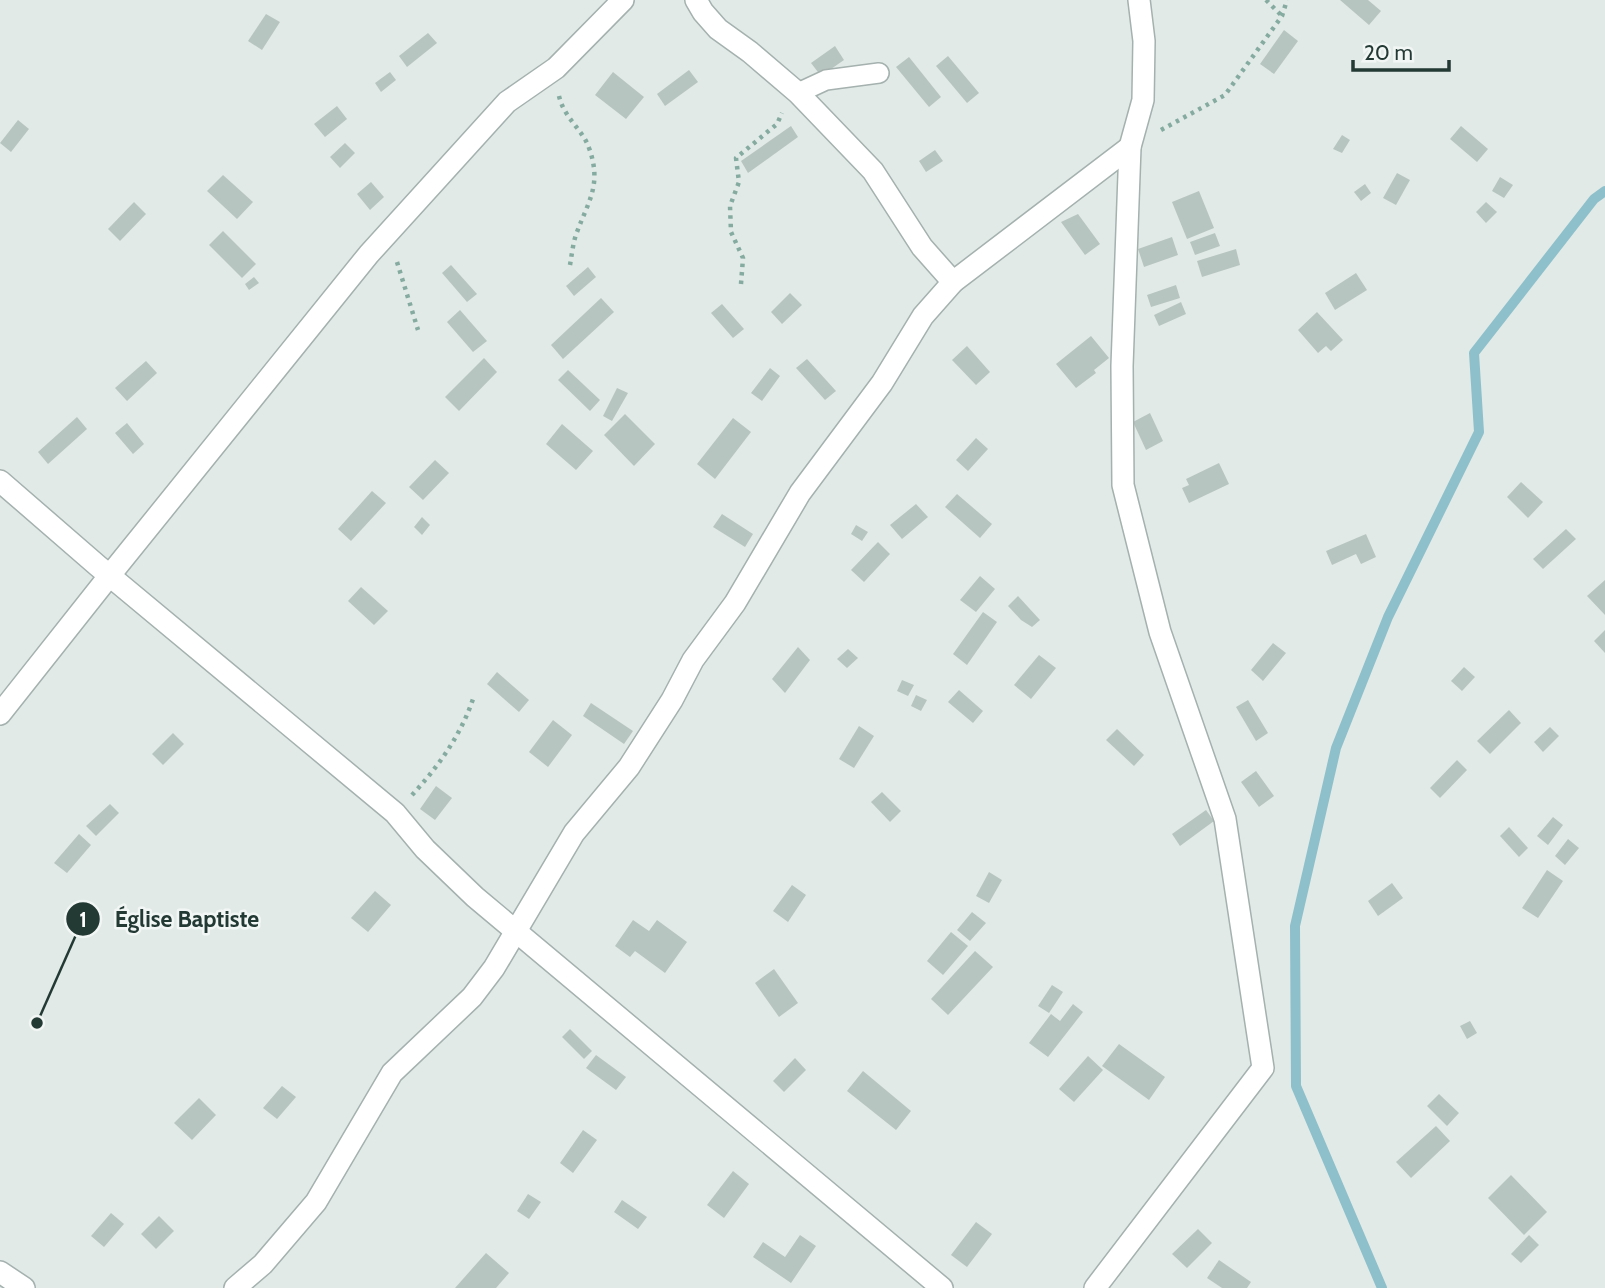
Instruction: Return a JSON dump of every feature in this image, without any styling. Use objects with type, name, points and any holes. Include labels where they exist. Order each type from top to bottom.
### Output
[{"type":"street","points":[[0,714],[390,231],[507,102],[556,68],[623,0]]},
{"type":"street","points":[[696,0],[702,12],[718,29],[798,93],[873,171],[922,247],[953,282]]},
{"type":"street","points":[[1095,1288],[1263,1069],[1225,819],[1160,632],[1123,485],[1122,366],[1130,147],[1143,100],[1144,41],[1139,0]]},
{"type":"street","points":[[236,1288],[263,1264],[316,1202],[392,1073],[472,998],[494,968],[574,833],[629,767],[672,700],[693,660],[735,603],[800,493],[882,383],[923,316],[953,282],[1130,147]]},
{"type":"street","points":[[0,481],[395,813],[425,849],[475,897],[942,1288]]},
{"type":"street","points":[[0,1272],[24,1288]]},
{"type":"lane","points":[[798,93],[826,79],[878,73]]},
{"type":"path","points":[[1266,0],[1282,16]]},
{"type":"path","points":[[1130,147],[1225,95],[1282,16],[1287,0]]},
{"type":"path","points":[[556,68],[559,100],[570,122],[589,146],[596,182],[591,202],[576,235],[570,265]]},
{"type":"path","points":[[741,284],[743,258],[732,232],[730,206],[739,182],[736,158],[776,124],[787,103],[798,93]]},
{"type":"path","points":[[390,231],[418,330]]},
{"type":"path","points":[[395,813],[430,776],[465,723],[473,699]]},
{"type":"building","points":[[1340,0],[1368,0],[1381,11],[1369,25]]},
{"type":"building","points":[[266,14],[280,22],[262,50],[248,41]]},
{"type":"building","points":[[1284,30],[1298,41],[1274,74],[1260,64]]},
{"type":"building","points":[[428,33],[437,43],[407,67],[399,56]]},
{"type":"building","points":[[835,46],[844,60],[821,76],[811,63]]},
{"type":"building","points":[[948,56],[979,93],[967,103],[936,66]]},
{"type":"building","points":[[909,57],[941,97],[929,107],[896,67]]},
{"type":"building","points":[[689,70],[698,82],[665,106],[657,94]]},
{"type":"building","points":[[390,72],[396,80],[381,92],[375,83]]},
{"type":"building","points":[[613,72],[644,97],[626,119],[595,95]]},
{"type":"building","points":[[337,106],[347,119],[325,137],[314,124]]},
{"type":"building","points":[[18,120],[29,129],[11,152],[0,143]]},
{"type":"building","points":[[791,126],[798,137],[748,173],[741,161]]},
{"type":"building","points":[[1461,126],[1488,149],[1477,162],[1450,139]]},
{"type":"building","points":[[1342,135],[1350,140],[1342,153],[1333,149]]},
{"type":"building","points":[[345,143],[355,153],[340,168],[330,157]]},
{"type":"building","points":[[935,150],[943,161],[926,172],[919,161]]},
{"type":"building","points":[[1397,173],[1410,180],[1396,205],[1383,198]]},
{"type":"building","points":[[223,175],[253,202],[237,219],[207,191]]},
{"type":"building","points":[[1500,177],[1513,185],[1504,198],[1492,191]]},
{"type":"building","points":[[371,182],[384,197],[370,210],[357,194]]},
{"type":"building","points":[[1365,184],[1371,193],[1361,201],[1354,192]]},
{"type":"building","points":[[1199,191],[1214,228],[1187,239],[1172,202]]},
{"type":"building","points":[[134,202],[146,214],[120,241],[108,229]]},
{"type":"building","points":[[1486,202],[1497,212],[1486,223],[1476,212]]},
{"type":"building","points":[[1078,214],[1100,244],[1085,255],[1061,222]]},
{"type":"building","points":[[223,231],[256,264],[242,278],[209,245]]},
{"type":"building","points":[[1215,233],[1220,246],[1195,255],[1190,242]]},
{"type":"building","points":[[1172,237],[1178,255],[1144,267],[1138,249]]},
{"type":"building","points":[[1236,249],[1240,265],[1202,277],[1197,261]]},
{"type":"building","points":[[451,265],[477,294],[467,302],[442,273]]},
{"type":"building","points":[[588,267],[596,277],[574,296],[566,286]]},
{"type":"building","points":[[1356,273],[1367,290],[1335,310],[1325,293]]},
{"type":"building","points":[[254,277],[259,283],[249,290],[245,284]]},
{"type":"building","points":[[1176,285],[1180,298],[1151,307],[1147,295]]},
{"type":"building","points":[[790,293],[802,305],[782,324],[771,312]]},
{"type":"building","points":[[601,298],[614,312],[563,359],[551,345]]},
{"type":"building","points":[[1181,302],[1186,314],[1159,326],[1154,315]]},
{"type":"building","points":[[722,304],[744,329],[733,338],[711,313]]},
{"type":"building","points":[[460,310],[487,341],[473,352],[447,322]]},
{"type":"building","points":[[1317,312],[1343,340],[1331,351],[1326,346],[1318,353],[1298,330]]},
{"type":"building","points":[[1091,336],[1109,358],[1094,370],[1096,373],[1076,388],[1056,364]]},
{"type":"building","points":[[967,346],[990,372],[976,385],[952,360]]},
{"type":"building","points":[[484,358],[497,372],[459,411],[445,397]]},
{"type":"building","points":[[807,359],[836,391],[825,400],[796,368]]},
{"type":"building","points":[[146,361],[157,373],[127,401],[115,388]]},
{"type":"building","points":[[770,368],[780,376],[762,401],[751,393]]},
{"type":"building","points":[[568,370],[600,400],[590,411],[558,380]]},
{"type":"building","points":[[617,388],[628,393],[612,421],[603,416]]},
{"type":"building","points":[[1150,413],[1163,441],[1146,450],[1133,422]]},
{"type":"building","points":[[625,414],[655,444],[634,466],[604,435]]},
{"type":"building","points":[[77,417],[87,429],[48,464],[38,452]]},
{"type":"building","points":[[733,418],[751,432],[715,479],[697,464]]},
{"type":"building","points":[[127,423],[144,444],[133,454],[115,433]]},
{"type":"building","points":[[562,424],[593,451],[576,470],[546,444]]},
{"type":"building","points":[[976,438],[988,449],[968,471],[956,460]]},
{"type":"building","points":[[435,460],[449,473],[423,500],[409,487]]},
{"type":"building","points":[[1219,463],[1229,484],[1189,503],[1182,488],[1189,485],[1186,479]]},
{"type":"building","points":[[1521,482],[1543,502],[1528,518],[1507,497]]},
{"type":"building","points":[[372,491],[386,503],[351,541],[338,529]]},
{"type":"building","points":[[957,494],[992,524],[980,538],[945,507]]},
{"type":"building","points":[[916,504],[928,517],[902,539],[890,525]]},
{"type":"building","points":[[722,514],[753,534],[745,547],[713,527]]},
{"type":"building","points":[[422,517],[430,525],[422,535],[414,527]]},
{"type":"building","points":[[856,525],[868,532],[862,541],[851,534]]},
{"type":"building","points":[[1566,529],[1576,539],[1543,569],[1533,559]]},
{"type":"building","points":[[1366,534],[1376,557],[1361,564],[1356,554],[1332,565],[1326,551]]},
{"type":"building","points":[[878,542],[890,554],[864,582],[851,570]]},
{"type":"building","points":[[980,576],[995,589],[976,612],[960,600]]},
{"type":"building","points":[[1605,580],[1605,615],[1587,596]]},
{"type":"building","points":[[361,587],[388,611],[374,625],[348,601]]},
{"type":"building","points":[[1018,596],[1040,620],[1032,627],[1008,606]]},
{"type":"building","points":[[983,612],[997,622],[967,665],[953,654]]},
{"type":"building","points":[[1605,630],[1605,653],[1594,641]]},
{"type":"building","points":[[1273,643],[1286,653],[1263,681],[1251,670]]},
{"type":"building","points":[[798,647],[810,660],[785,693],[772,679]]},
{"type":"building","points":[[848,649],[858,658],[847,668],[837,659]]},
{"type":"building","points":[[1039,655],[1056,668],[1031,699],[1014,685]]},
{"type":"building","points":[[1464,667],[1475,677],[1462,691],[1451,681]]},
{"type":"building","points":[[497,672],[529,700],[519,712],[487,684]]},
{"type":"building","points":[[902,680],[914,685],[908,696],[897,691]]},
{"type":"building","points":[[959,690],[983,711],[973,723],[948,702]]},
{"type":"building","points":[[916,695],[927,700],[921,711],[911,706]]},
{"type":"building","points":[[1248,700],[1268,733],[1256,741],[1236,707]]},
{"type":"building","points":[[591,703],[633,731],[624,744],[583,716]]},
{"type":"building","points":[[1509,710],[1521,723],[1490,754],[1477,741]]},
{"type":"building","points":[[553,720],[572,735],[548,767],[529,752]]},
{"type":"building","points":[[859,726],[874,736],[854,768],[839,759]]},
{"type":"building","points":[[1550,727],[1559,736],[1543,752],[1534,742]]},
{"type":"building","points":[[1117,729],[1144,755],[1134,766],[1106,740]]},
{"type":"building","points":[[173,733],[184,744],[163,765],[152,754]]},
{"type":"building","points":[[1457,760],[1467,770],[1440,798],[1430,788]]},
{"type":"building","points":[[1256,771],[1274,796],[1259,807],[1241,782]]},
{"type":"building","points":[[436,786],[452,798],[435,820],[420,809]]},
{"type":"building","points":[[882,792],[901,811],[890,822],[871,802]]},
{"type":"building","points":[[110,804],[119,813],[96,836],[86,826]]},
{"type":"building","points":[[1206,810],[1214,821],[1180,846],[1172,834]]},
{"type":"building","points":[[1553,817],[1563,825],[1548,845],[1537,836]]},
{"type":"building","points":[[1509,827],[1528,848],[1519,857],[1500,836]]},
{"type":"building","points":[[79,834],[91,845],[67,873],[54,863]]},
{"type":"building","points":[[1568,839],[1579,848],[1565,865],[1555,856]]},
{"type":"building","points":[[1547,870],[1563,881],[1538,918],[1522,908]]},
{"type":"building","points":[[989,872],[1002,880],[989,903],[976,896]]},
{"type":"building","points":[[1392,883],[1403,898],[1378,916],[1368,901]]},
{"type":"building","points":[[792,885],[806,895],[788,922],[773,911]]},
{"type":"building","points":[[375,891],[391,905],[368,932],[351,918]]},
{"type":"building","points":[[972,912],[986,923],[970,941],[957,930]]},
{"type":"building","points":[[633,920],[649,931],[657,920],[687,942],[665,973],[635,951],[630,957],[615,946]]},
{"type":"building","points":[[951,932],[968,946],[943,975],[927,961]]},
{"type":"building","points":[[975,951],[993,967],[948,1015],[931,999]]},
{"type":"building","points":[[774,969],[798,1003],[779,1017],[755,983]]},
{"type":"building","points":[[1052,985],[1063,992],[1049,1013],[1038,1006]]},
{"type":"building","points":[[1073,1004],[1083,1012],[1048,1057],[1029,1043],[1051,1014],[1060,1021]]},
{"type":"building","points":[[1470,1021],[1477,1033],[1467,1039],[1460,1026]]},
{"type":"building","points":[[570,1029],[592,1051],[584,1059],[562,1037]]},
{"type":"building","points":[[1119,1044],[1165,1077],[1149,1100],[1102,1066]]},
{"type":"building","points":[[596,1055],[626,1077],[616,1090],[586,1068]]},
{"type":"building","points":[[1088,1056],[1103,1070],[1074,1102],[1059,1089]]},
{"type":"building","points":[[795,1058],[806,1070],[784,1092],[773,1081]]},
{"type":"building","points":[[863,1071],[911,1111],[896,1130],[847,1091]]},
{"type":"building","points":[[282,1086],[296,1097],[277,1119],[263,1108]]},
{"type":"building","points":[[1439,1094],[1459,1113],[1447,1126],[1427,1106]]},
{"type":"building","points":[[199,1098],[216,1115],[192,1140],[174,1123]]},
{"type":"building","points":[[1436,1126],[1450,1141],[1411,1178],[1396,1162]]},
{"type":"building","points":[[583,1130],[597,1140],[573,1173],[560,1163]]},
{"type":"building","points":[[733,1171],[749,1184],[724,1218],[707,1205]]},
{"type":"building","points":[[1511,1175],[1547,1212],[1524,1235],[1488,1198]]},
{"type":"building","points":[[528,1194],[541,1202],[529,1219],[517,1211]]},
{"type":"building","points":[[622,1200],[647,1217],[638,1229],[614,1212]]},
{"type":"building","points":[[111,1213],[124,1224],[104,1247],[91,1236]]},
{"type":"building","points":[[159,1216],[174,1231],[156,1249],[141,1234]]},
{"type":"building","points":[[976,1222],[992,1234],[967,1267],[951,1255]]},
{"type":"building","points":[[1198,1229],[1212,1243],[1187,1268],[1172,1254]]},
{"type":"building","points":[[800,1235],[816,1246],[791,1283],[753,1257],[763,1242],[785,1257]]},
{"type":"building","points":[[1529,1235],[1539,1245],[1521,1263],[1511,1254]]},
{"type":"building","points":[[486,1253],[509,1273],[496,1288],[455,1288]]},
{"type":"building","points":[[1219,1260],[1251,1282],[1247,1288],[1222,1288],[1207,1278]]},
{"type":"waterway","points":[[1382,1288],[1296,1086],[1295,926],[1336,748],[1388,617],[1479,432],[1474,353],[1594,199],[1605,191]]},
{"type":"place","name":"Église Baptiste","points":[[37,1023]]}]
